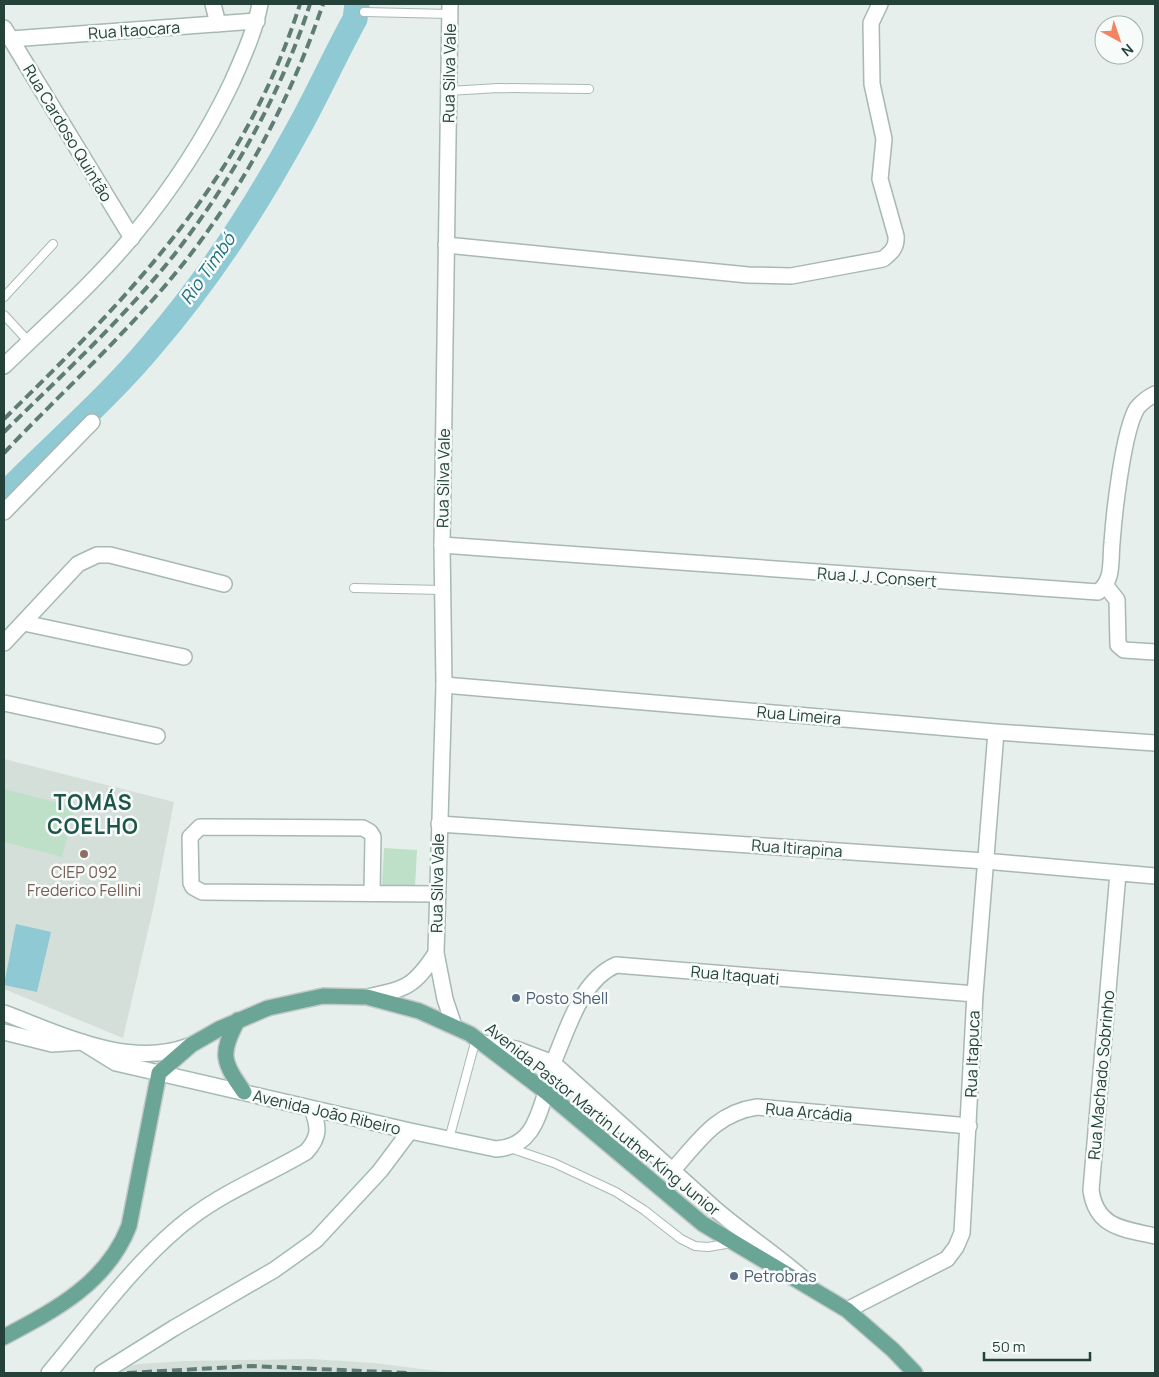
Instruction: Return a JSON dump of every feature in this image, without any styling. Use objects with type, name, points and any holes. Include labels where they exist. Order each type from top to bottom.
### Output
[{"type":"main road","name":"Avenida Pastor Martin Luther King Junior","points":[[159,1073],[190,1046],[238,1020],[292,1001],[322,996],[367,997],[419,1011],[454,1026],[479,1041],[546,1092],[703,1224],[847,1310],[893,1350],[915,1373]]},
{"type":"main road","points":[[238,1020],[228,1037],[224,1055],[229,1070],[244,1092]]},
{"type":"main road","points":[[4,1337],[52,1311],[89,1284],[110,1262],[123,1243],[131,1217],[159,1073]]},
{"type":"street","points":[[213,4],[218,24]]},
{"type":"street","points":[[4,366],[82,292],[132,238],[197,147],[221,104],[257,22],[260,4]]},
{"type":"street","points":[[446,246],[748,275],[790,276],[883,259],[892,252],[897,244],[880,179],[884,139],[872,84],[871,24],[880,4]]},
{"type":"street","name":"Rua Silva Vale","points":[[450,9],[442,545],[444,685],[438,824],[436,953],[445,999],[454,1026]]},
{"type":"street","name":"Rua Itaocara","points":[[8,34],[257,22]]},
{"type":"street","name":"Rua Cardoso Quintão","points":[[8,34],[132,238]]},
{"type":"street","points":[[1155,394],[1148,397],[1138,408],[1131,426],[1116,513],[1110,579],[1106,586],[1118,600],[1118,645],[1124,650],[1155,652]]},
{"type":"street","points":[[4,512],[92,422]]},
{"type":"street","name":"Rua J. J. Consert","points":[[442,545],[1090,593],[1098,592],[1106,586]]},
{"type":"street","points":[[4,643],[78,564],[97,555],[110,556],[224,584]]},
{"type":"street","points":[[24,623],[184,657]]},
{"type":"street","name":"Rua Limeira","points":[[444,685],[996,732],[1155,743]]},
{"type":"street","points":[[4,703],[157,736]]},
{"type":"street","name":"Rua Itapuca","points":[[847,1310],[947,1259],[956,1247],[962,1233],[975,994],[996,732]]},
{"type":"street","name":"Rua Itirapina","points":[[438,824],[985,861],[1155,876]]},
{"type":"street","points":[[372,892],[373,837],[364,828],[200,827],[190,837],[191,883],[197,890],[437,894]]},
{"type":"street","name":"Rua Machado Sobrinho","points":[[1118,873],[1091,1190],[1096,1211],[1105,1221],[1120,1228],[1155,1236]]},
{"type":"street","name":"Rua Silva Vale","points":[[367,997],[404,989],[424,972],[436,953]]},
{"type":"street","name":"Rua Itaquati","points":[[553,1063],[592,980],[604,970],[616,965],[975,994]]},
{"type":"street","name":"Avenida João Ribeiro","points":[[4,1013],[82,1042],[147,1055],[171,1053],[190,1046]]},
{"type":"street","name":"Avenida João Ribeiro","points":[[4,1032],[52,1044],[82,1042],[116,1063],[410,1132],[496,1149],[509,1148]]},
{"type":"street","points":[[479,1041],[516,1049],[553,1063],[738,1229],[778,1256],[812,1288]]},
{"type":"street","points":[[509,1148],[530,1132],[538,1118],[546,1092]]},
{"type":"street","name":"Rua Arcádia","points":[[673,1170],[722,1119],[738,1110],[757,1107],[969,1126]]},
{"type":"street","points":[[49,1373],[157,1246],[193,1216],[230,1191],[306,1152],[314,1143],[318,1134],[312,1109]]},
{"type":"street","points":[[102,1373],[222,1299],[274,1270],[316,1240],[380,1172],[410,1132]]},
{"type":"lane","points":[[364,12],[450,9]]},
{"type":"lane","points":[[449,91],[498,88],[589,89]]},
{"type":"lane","points":[[4,297],[53,244]]},
{"type":"lane","points":[[4,314],[29,342]]},
{"type":"lane","points":[[354,588],[442,590]]},
{"type":"lane","points":[[449,1139],[479,1041]]},
{"type":"lane","points":[[509,1148],[554,1163],[616,1192],[644,1210],[681,1239],[695,1246],[708,1247],[732,1242]]},
{"type":"shaded area","name":"CIEP 092 Frederico Fellini","points":[[4,759],[174,802],[154,905],[123,1038],[4,989]]},
{"type":"shaded area","points":[[310,1359],[374,1363],[454,1373],[91,1373],[138,1364],[186,1361]]},
{"type":"green space","points":[[4,789],[75,807],[62,857],[4,842]]},
{"type":"green space","points":[[384,848],[417,850],[415,887],[382,885]]},
{"type":"water","points":[[16,924],[51,932],[37,992],[4,985]]},
{"type":"waterway","name":"Rio Timbó","points":[[4,495],[135,365],[173,320],[230,243],[264,189],[304,119],[355,19],[357,4]]},
{"type":"railway","points":[[4,419],[51,373],[139,279],[179,230],[216,179],[248,125],[277,67],[300,4]]},
{"type":"railway","points":[[4,432],[134,302],[174,255],[216,197],[270,103],[285,71],[310,4]]},
{"type":"railway","points":[[4,453],[139,315],[210,229],[255,157],[274,120],[309,43],[323,4]]},
{"type":"railway","points":[[127,1373],[252,1366],[408,1373]]},
{"type":"place","name":"CIEP 092 Frederico Fellini","points":[[84,854]]},
{"type":"place","name":"Posto Shell","points":[[516,998]]},
{"type":"place","name":"Petrobras","points":[[734,1276]]},
{"type":"district","name":"TOMÁS COELHO","points":[[93,815]]}]
